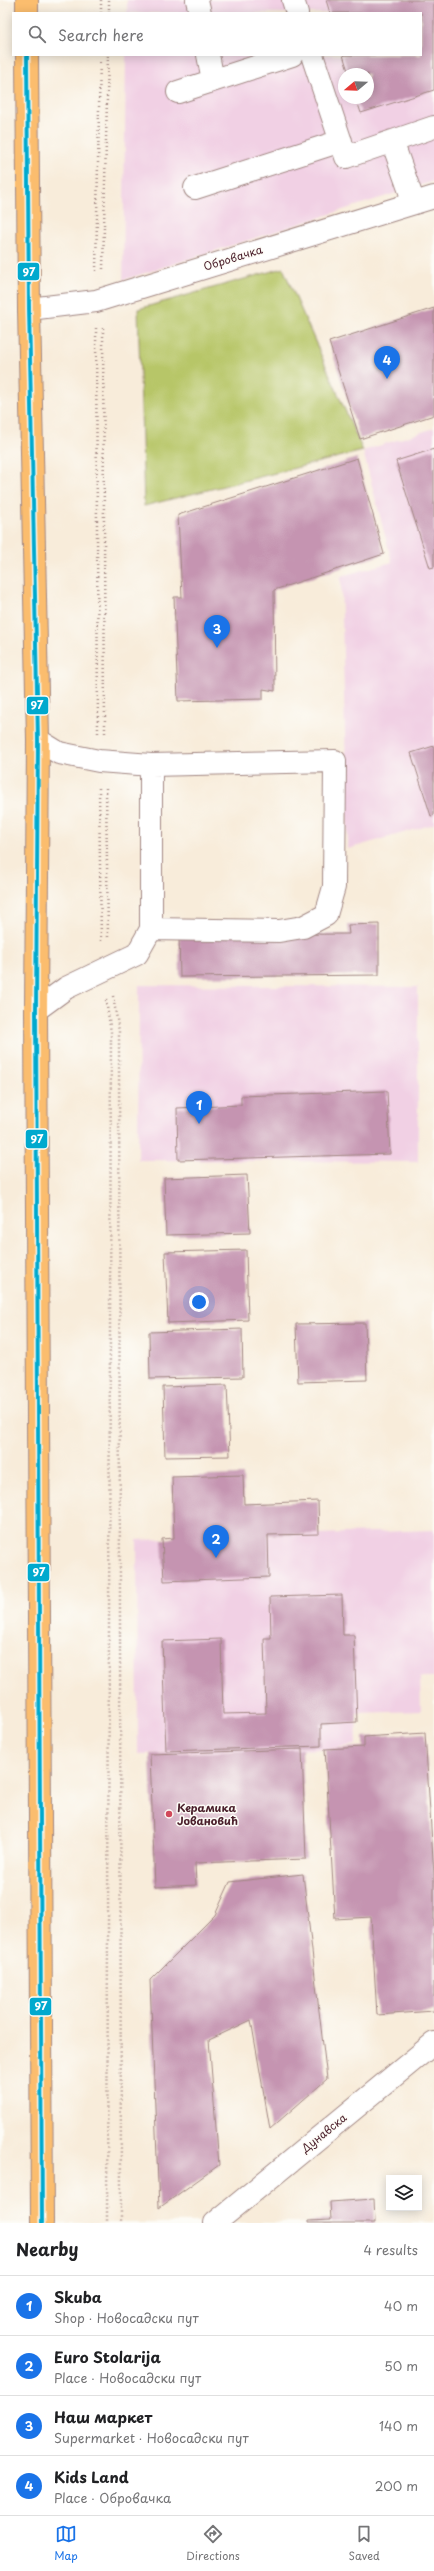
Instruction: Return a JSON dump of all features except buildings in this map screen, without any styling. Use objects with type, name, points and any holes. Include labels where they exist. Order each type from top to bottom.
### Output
[{"type":"main road","points":[[27,0],[27,12]]},
{"type":"main road","points":[[27,56],[38,740],[36,1010],[42,2223]]},
{"type":"street","points":[[197,0],[200,12]]},
{"type":"street","points":[[293,0],[297,12]]},
{"type":"street","points":[[208,56],[213,80]]},
{"type":"street","points":[[178,92],[289,56]]},
{"type":"street","points":[[312,56],[346,157],[434,127]]},
{"type":"street","points":[[195,188],[341,141]]},
{"type":"street","points":[[392,141],[414,203]]},
{"type":"street","name":"Обровачка","points":[[30,309],[99,300],[434,197]]},
{"type":"street","points":[[38,740],[59,753],[102,761],[151,765],[335,761],[334,887],[326,915],[303,927],[279,931],[151,929]]},
{"type":"street","points":[[36,1010],[66,988],[136,954],[151,929],[151,765]]},
{"type":"street","name":"Дунавска","points":[[215,2223],[434,2043]]},
{"type":"path","points":[[101,0],[101,12]]},
{"type":"path","points":[[109,0],[109,12]]},
{"type":"path","points":[[100,56],[99,300],[102,761],[105,969],[111,1032],[107,2223]]},
{"type":"path","points":[[108,56],[99,300],[105,969],[119,1031],[121,2223]]},
{"type":"shaded area","points":[[127,0],[434,0],[434,181],[123,280],[126,56],[422,56],[422,12],[127,12]]},
{"type":"shaded area","points":[[434,428],[434,824],[348,849],[341,576],[392,562],[363,451]]},
{"type":"shaded area","points":[[139,985],[418,987],[418,1162],[138,1160]]},
{"type":"shaded area","points":[[434,1530],[434,1677],[420,1677],[421,1711],[356,1713],[357,1745],[325,1749],[138,1754],[137,1540]]},
{"type":"green space","points":[[283,268],[363,451],[144,506],[138,309]]},
{"type":"transit line","name":"97","points":[[27,56],[29,309],[38,740],[36,1010],[42,2223]]},
{"type":"place","name":"Kids Land","points":[[387,379]]},
{"type":"place","name":"Наш маркет","points":[[217,648]]},
{"type":"place","name":"Skuba","points":[[199,1124]]},
{"type":"place","name":"Euro Stolarija","points":[[216,1558]]},
{"type":"place","name":"Керамика Јовановић","points":[[169,1814]]}]
